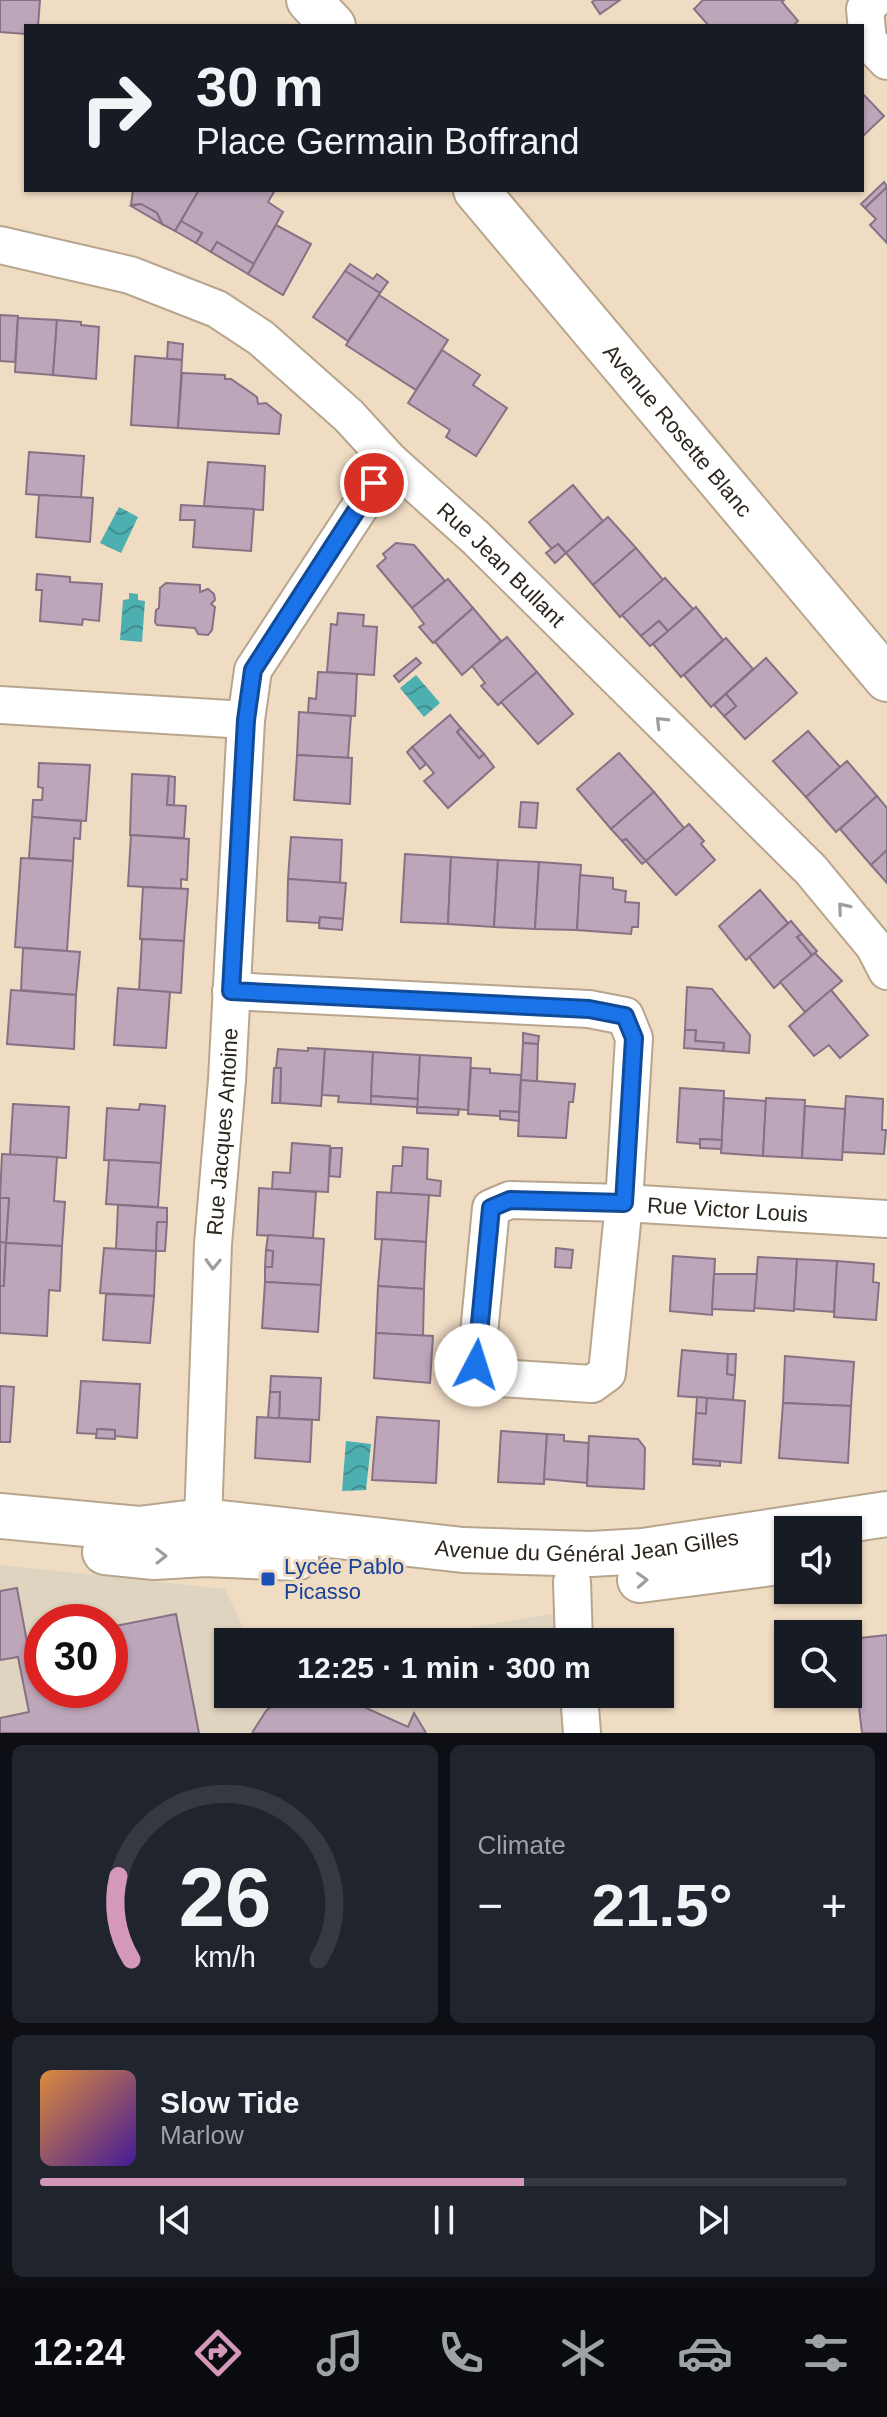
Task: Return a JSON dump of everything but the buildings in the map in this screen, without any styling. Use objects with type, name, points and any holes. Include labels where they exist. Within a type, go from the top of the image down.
[{"type":"main road","points":[[309,0],[331,24]]},
{"type":"main road","name":"Avenue Rosette Blanc","points":[[478,192],[885,675]]},
{"type":"main road","name":"Avenue du Général Jean Gilles","points":[[0,1516],[204,1537],[591,1554],[643,1551],[887,1514]]},
{"type":"main road","name":"Avenue du Général Jean Gilles","points":[[0,1542],[154,1557],[204,1537],[285,1557],[463,1576],[572,1582],[662,1579],[774,1563]]},
{"type":"main road","points":[[862,1546],[887,1542]]},
{"type":"street","points":[[874,0],[865,9],[868,41],[887,61]]},
{"type":"street","name":"Rue Jean Bullant","points":[[0,245],[130,275],[217,309],[261,338],[349,416],[390,461],[475,537],[811,870],[874,946],[887,971]]},
{"type":"street","name":"Rue Jacques Antoine","points":[[204,1537],[213,1244],[227,1080],[246,720],[253,670],[390,461]]},
{"type":"street","points":[[0,705],[246,720]]},
{"type":"street","name":"Rue Victor Louis","points":[[231,991],[589,1009],[625,1016],[634,1038],[624,1203],[887,1219]]},
{"type":"street","points":[[510,1200],[624,1203],[607,1373],[592,1384],[485,1377],[476,1365],[491,1208],[510,1200]]},
{"type":"street","points":[[572,1582],[574,1628]]},
{"type":"street","points":[[580,1708],[582,1733]]},
{"type":"shaded area","points":[[0,1565],[225,1589],[243,1628],[214,1628],[214,1708],[595,1708],[598,1733],[0,1733]]},
{"type":"shaded area","points":[[586,1608],[588,1628],[468,1628]]},
{"type":"water","points":[[119,507],[138,517],[121,553],[100,543]]},
{"type":"water","points":[[129,593],[138,594],[138,600],[145,601],[142,642],[120,640],[123,600],[129,599]]},
{"type":"water","points":[[416,675],[440,703],[424,717],[400,688]]},
{"type":"water","points":[[346,1441],[371,1444],[366,1490],[342,1491]]},
{"type":"place","name":"Lycée Pablo Picasso","points":[[268,1579]]},
{"type":"route","points":[[374,483],[253,670],[246,720],[231,991],[589,1009],[625,1016],[634,1038],[624,1203],[510,1200],[491,1208],[476,1365]]}]
